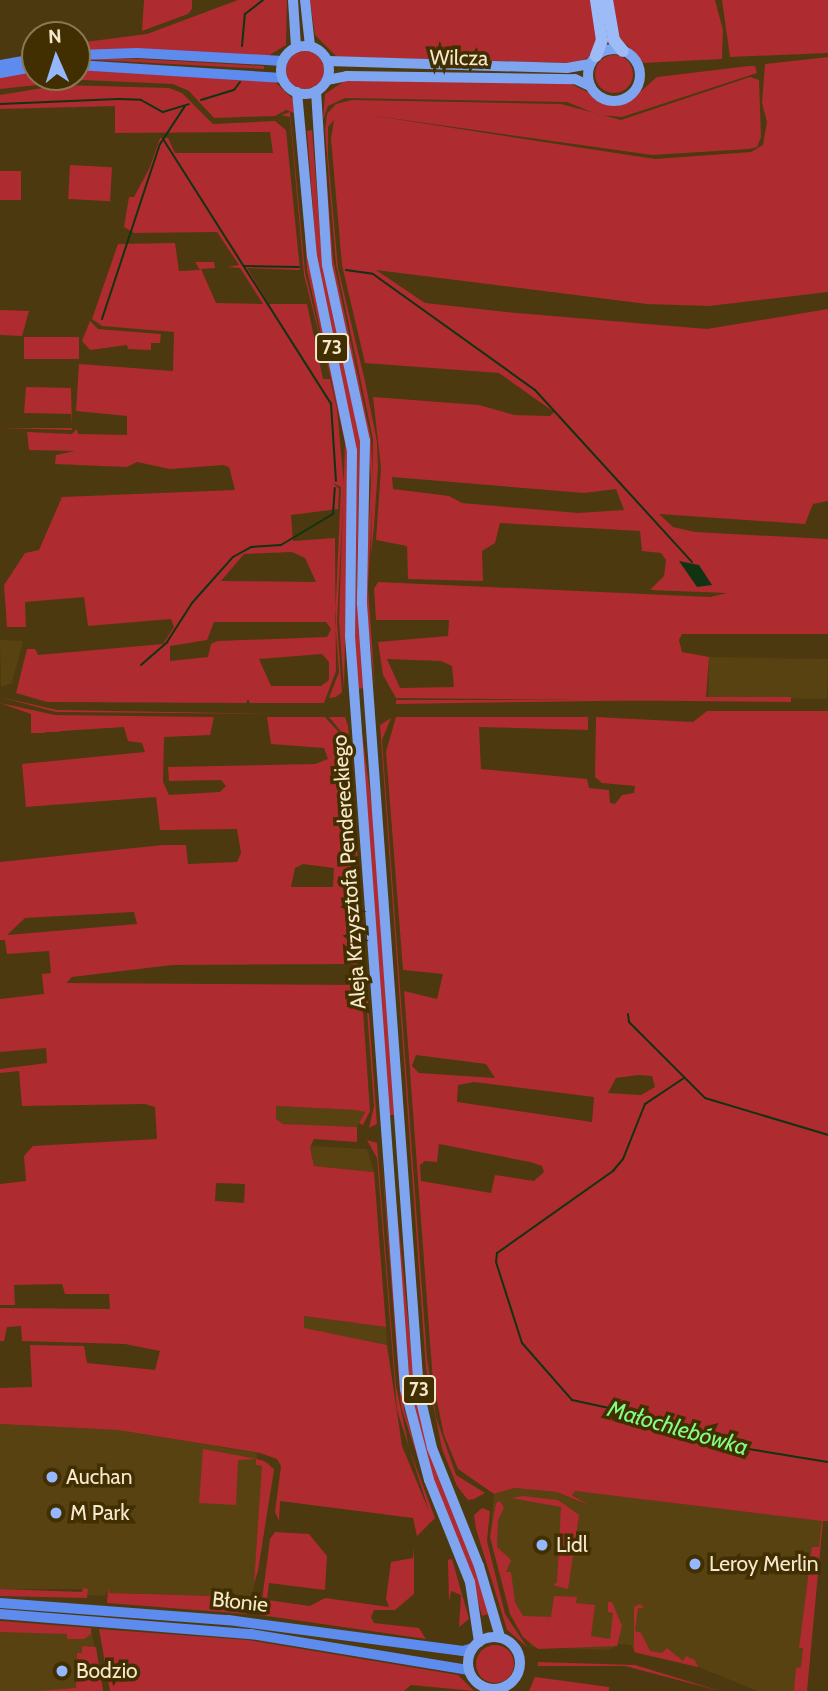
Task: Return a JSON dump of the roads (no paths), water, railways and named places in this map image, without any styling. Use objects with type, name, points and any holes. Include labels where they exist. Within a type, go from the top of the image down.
[{"type":"highway","points":[[593,60],[602,40],[596,0]]},
{"type":"highway","points":[[607,0],[614,40],[623,51]]},
{"type":"main road","points":[[293,0],[296,47]]},
{"type":"main road","points":[[305,0],[310,46]]},
{"type":"main road","points":[[91,66],[269,74],[282,78],[297,92],[316,91],[327,80],[328,61],[310,46],[296,47],[283,61],[282,78]]},
{"type":"main road","points":[[613,49],[623,51],[639,72],[631,93],[611,100],[590,86],[593,60],[613,49]]},
{"type":"main road","points":[[91,54],[126,53],[283,61]]},
{"type":"main road","name":"Wilcza","points":[[328,61],[567,68],[593,60]]},
{"type":"main road","points":[[0,65],[21,61]]},
{"type":"main road","points":[[0,73],[21,69]]},
{"type":"main road","name":"Wilcza","points":[[327,80],[347,76],[575,79],[590,86]]},
{"type":"main road","name":"Aleja Krzysztofa Pendereckiego","points":[[316,91],[326,257],[365,441],[363,617],[419,1392],[432,1448],[479,1566],[500,1637]]},
{"type":"main road","name":"Aleja Krzysztofa Pendereckiego","points":[[297,92],[312,256],[352,451],[350,636],[405,1389],[429,1480],[470,1582],[476,1645]]},
{"type":"main road","name":"Błonie","points":[[0,1603],[220,1619],[463,1651],[476,1645]]},
{"type":"main road","name":"Błonie","points":[[0,1614],[251,1634],[470,1670]]},
{"type":"main road","points":[[476,1645],[500,1637]]},
{"type":"main road","name":"73","points":[[476,1645],[470,1670],[477,1682],[489,1690],[509,1688],[520,1672],[520,1657],[500,1637]]},
{"type":"waterway","points":[[242,46],[245,14],[263,0]]},
{"type":"waterway","points":[[201,100],[234,90],[240,82]]},
{"type":"waterway","points":[[0,104],[141,100],[163,112],[189,104]]},
{"type":"waterway","points":[[102,319],[160,144],[185,106]]},
{"type":"waterway","points":[[163,139],[331,404],[336,481]]},
{"type":"waterway","points":[[244,266],[299,267]]},
{"type":"waterway","points":[[346,270],[373,274],[535,390],[692,562]]},
{"type":"waterway","points":[[141,665],[167,642],[192,603],[233,557],[251,547],[281,545],[333,514],[335,488]]},
{"type":"waterway","name":"Małochlebówka","points":[[628,1014],[629,1022],[705,1098],[828,1135]]},
{"type":"waterway","name":"Małochlebówka","points":[[684,1078],[645,1104],[623,1159],[613,1171],[497,1253],[496,1262],[522,1343],[572,1400],[655,1418],[724,1445],[828,1462]]},
{"type":"place","name":"Auchan","points":[[52,1477]]},
{"type":"place","name":"M Park","points":[[56,1513]]},
{"type":"place","name":"Lidl","points":[[542,1545]]},
{"type":"place","name":"Leroy Merlin","points":[[695,1564]]},
{"type":"place","name":"Bodzio","points":[[62,1671]]}]
